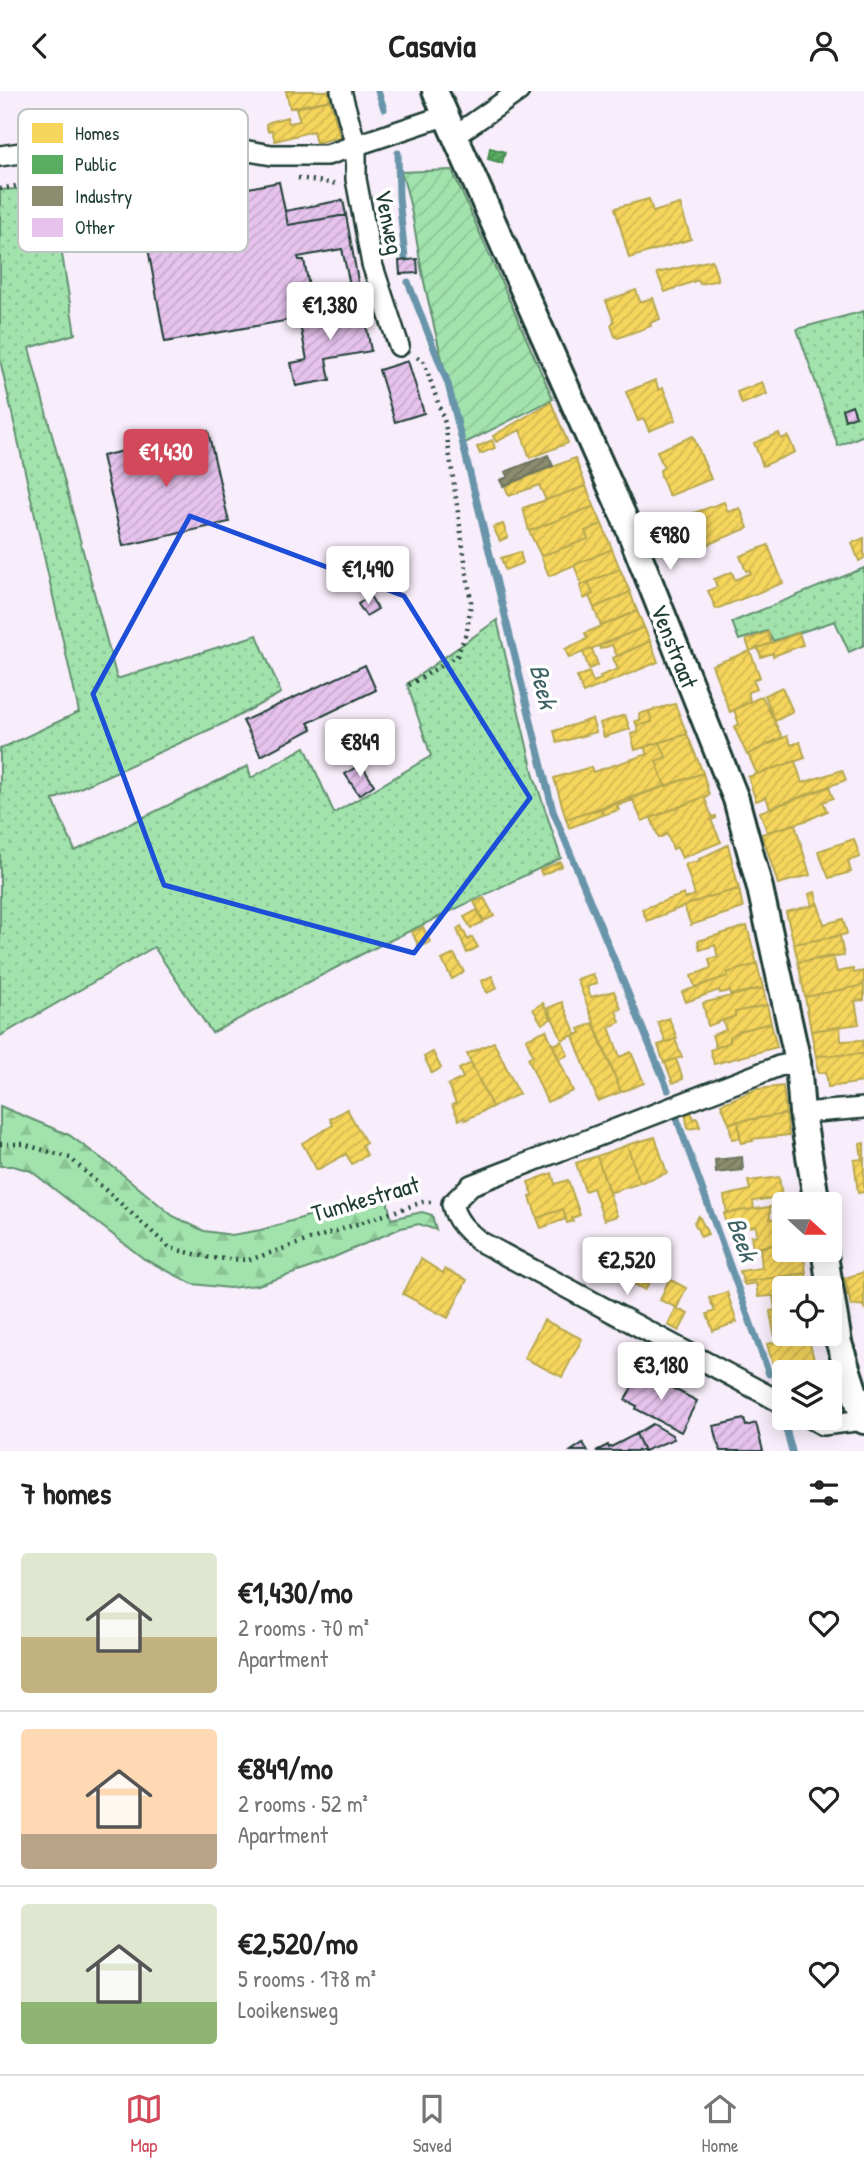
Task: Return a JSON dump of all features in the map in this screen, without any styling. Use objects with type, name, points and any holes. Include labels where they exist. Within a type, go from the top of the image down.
[{"type":"street","name":"Venweg","points":[[341,91],[356,146],[358,187],[373,264],[399,346]]},
{"type":"street","name":"Venstraat","points":[[435,91],[624,517],[736,799],[760,888],[797,1062],[802,1114],[815,1192]]},
{"type":"street","points":[[248,151],[272,155],[327,155],[452,125],[519,91]]},
{"type":"street","points":[[0,156],[18,153]]},
{"type":"street","name":"Tumkestraat","points":[[452,1203],[471,1185],[779,1066],[797,1062]]},
{"type":"street","points":[[802,1114],[864,1108]]},
{"type":"street","points":[[452,1203],[462,1226],[479,1241],[772,1398]]},
{"type":"street","points":[[826,1262],[839,1343],[864,1420],[842,1423]]},
{"type":"path","points":[[291,177],[358,187]]},
{"type":"path","points":[[0,189],[18,186]]},
{"type":"path","points":[[399,346],[424,362],[445,423],[471,602],[467,631],[457,656],[409,684]]},
{"type":"path","name":"Tumkestraat","points":[[0,1145],[23,1144],[70,1157],[170,1248],[211,1258],[249,1260],[423,1202],[452,1203]]},
{"type":"highlighted area","points":[[190,516],[404,596],[530,798],[414,953],[164,885],[93,694]]},
{"type":"green space","points":[[452,170],[553,399],[463,444],[432,319],[401,172]]},
{"type":"green space","points":[[18,189],[18,252],[62,252],[75,334],[29,348],[117,679],[257,635],[281,693],[231,720],[53,800],[75,851],[248,766],[251,778],[305,747],[334,813],[431,756],[407,684],[497,620],[534,776],[561,858],[362,954],[212,1033],[154,947],[0,1036],[0,749],[79,712],[0,360],[0,190]]},
{"type":"green space","points":[[864,311],[864,435],[838,446],[797,329]]},
{"type":"green space","points":[[864,568],[864,645],[849,652],[835,621],[773,641],[767,631],[739,640],[732,622]]},
{"type":"green space","points":[[0,1106],[69,1135],[173,1216],[204,1231],[232,1235],[261,1230],[386,1193],[391,1219],[422,1212],[432,1215],[436,1230],[419,1224],[401,1228],[307,1269],[258,1285],[229,1288],[193,1284],[144,1259],[31,1171],[0,1166]]},
{"type":"building: Homes","points":[[286,91],[328,91],[330,100],[290,108]]},
{"type":"building: Homes","points":[[330,100],[340,137],[316,143],[313,131],[275,141],[272,130],[268,131],[266,124],[270,122],[287,117],[289,123],[300,121],[296,108]]},
{"type":"building: Homes","points":[[649,199],[653,212],[680,204],[691,239],[629,258],[615,208]]},
{"type":"building: Homes","points":[[712,260],[718,280],[700,284],[698,280],[665,292],[657,273]]},
{"type":"building: Homes","points":[[636,290],[640,302],[653,298],[660,319],[650,323],[651,326],[618,338],[611,325],[614,321],[606,301]]},
{"type":"building: Homes","points":[[655,380],[659,390],[663,388],[676,420],[649,431],[644,419],[638,421],[626,392]]},
{"type":"building: Homes","points":[[762,382],[767,394],[742,404],[737,392]]},
{"type":"building: Homes","points":[[551,402],[568,443],[530,458],[520,430],[496,442],[493,436]]},
{"type":"building: Homes","points":[[779,433],[781,439],[788,436],[795,452],[763,466],[754,443]]},
{"type":"building: Homes","points":[[693,436],[711,479],[669,496],[661,476],[660,470],[664,468],[657,451]]},
{"type":"building: Homes","points":[[492,440],[495,448],[480,454],[477,447]]},
{"type":"building: Homes","points":[[575,458],[586,486],[546,500],[539,485],[509,496],[505,486]]},
{"type":"building: Homes","points":[[586,486],[594,506],[529,531],[523,508]]},
{"type":"building: Homes","points":[[724,502],[728,512],[740,508],[748,528],[692,551],[683,530],[696,525],[691,514]]},
{"type":"building: Homes","points":[[594,506],[602,524],[585,531],[588,539],[541,556],[529,531]]},
{"type":"building: Homes","points":[[503,524],[508,537],[500,541],[493,527]]},
{"type":"building: Homes","points":[[602,524],[612,549],[549,576],[541,556],[588,539],[585,531]]},
{"type":"building: Homes","points":[[864,538],[864,558],[859,561],[852,543]]},
{"type":"building: Homes","points":[[768,545],[783,583],[716,609],[708,591],[717,587],[714,579],[732,572],[735,580],[751,573],[746,571],[740,556]]},
{"type":"building: Homes","points":[[612,549],[620,569],[582,585],[574,565]]},
{"type":"building: Homes","points":[[520,552],[523,563],[505,570],[501,558]]},
{"type":"building: Homes","points":[[620,569],[630,592],[594,608],[589,596],[593,594],[588,582]]},
{"type":"building: Homes","points":[[588,582],[593,594],[584,599],[580,586]]},
{"type":"building: Homes","points":[[630,592],[637,611],[601,626],[594,608]]},
{"type":"building: Homes","points":[[637,611],[644,627],[569,658],[565,649],[587,639],[585,633]]},
{"type":"building: Homes","points":[[644,627],[650,641],[617,656],[612,645],[600,649],[599,646]]},
{"type":"building: Homes","points":[[768,632],[771,643],[750,651],[746,640]]},
{"type":"building: Homes","points":[[799,633],[803,645],[773,656],[773,653],[761,657],[758,648]]},
{"type":"building: Homes","points":[[650,641],[658,662],[583,693],[577,677],[589,672],[593,682],[601,679],[600,676],[618,669],[613,658]]},
{"type":"building: Homes","points":[[592,649],[598,665],[589,669],[583,652]]},
{"type":"building: Homes","points":[[750,651],[760,677],[753,680],[757,689],[748,692],[750,701],[730,712],[712,665]]},
{"type":"building: Homes","points":[[782,687],[793,712],[775,721],[765,695]]},
{"type":"building: Homes","points":[[762,696],[782,737],[747,755],[734,727],[739,724],[734,710]]},
{"type":"building: Homes","points":[[675,704],[687,734],[635,750],[631,734],[638,732],[637,726],[652,722],[649,711]]},
{"type":"building: Homes","points":[[649,711],[652,722],[637,726],[635,721],[640,720],[639,714]]},
{"type":"building: Homes","points":[[625,715],[630,729],[604,737],[600,723]]},
{"type":"building: Homes","points":[[592,719],[596,732],[557,743],[554,731]]},
{"type":"building: Homes","points":[[687,734],[703,773],[665,786],[656,761],[666,757],[660,742]]},
{"type":"building: Homes","points":[[787,736],[791,745],[800,742],[805,758],[757,774],[748,754]]},
{"type":"building: Homes","points":[[660,742],[666,757],[656,761],[665,786],[566,819],[554,778],[591,767],[593,772],[648,754],[644,747]]},
{"type":"building: Homes","points":[[795,761],[802,783],[842,770],[846,780],[770,808],[766,797],[756,801],[748,777]]},
{"type":"building: Homes","points":[[703,773],[709,795],[642,821],[632,798]]},
{"type":"building: Homes","points":[[829,787],[833,798],[823,802],[827,811],[808,820],[767,832],[760,812]]},
{"type":"building: Homes","points":[[709,795],[705,799],[712,817],[716,816],[711,820],[721,842],[682,858],[677,847],[673,849],[667,834],[659,838],[651,818]]},
{"type":"building: Homes","points":[[632,798],[633,800],[617,806],[619,810],[603,815],[601,809]]},
{"type":"building: Homes","points":[[601,809],[603,815],[569,828],[566,819]]},
{"type":"building: Homes","points":[[795,824],[810,875],[778,884],[762,834]]},
{"type":"building: Homes","points":[[854,839],[860,857],[848,861],[851,872],[829,878],[818,851]]},
{"type":"building: Homes","points":[[728,845],[739,889],[708,897],[647,921],[642,909],[684,894],[685,899],[695,895],[685,864],[699,861]]},
{"type":"building: Homes","points":[[560,862],[562,866],[542,875],[540,870]]},
{"type":"building: Homes","points":[[739,889],[743,908],[691,925],[684,906]]},
{"type":"building: Homes","points":[[815,892],[818,904],[812,906],[809,894]]},
{"type":"building: Homes","points":[[484,898],[494,916],[484,921],[474,902]]},
{"type":"building: Homes","points":[[818,904],[824,924],[843,919],[847,934],[794,944],[786,912]]},
{"type":"building: Homes","points":[[477,910],[483,922],[471,928],[464,917]]},
{"type":"building: Homes","points":[[461,926],[468,940],[472,937],[478,947],[467,953],[457,929]]},
{"type":"building: Homes","points":[[747,926],[757,964],[695,987],[691,976],[711,968],[709,959],[718,957],[715,945],[700,950],[698,941]]},
{"type":"building: Homes","points":[[423,927],[430,942],[419,947],[412,932]]},
{"type":"building: Homes","points":[[840,936],[844,956],[798,962],[794,944]]},
{"type":"building: Homes","points":[[454,954],[464,972],[452,979],[442,960]]},
{"type":"building: Homes","points":[[833,956],[837,972],[853,969],[854,973],[864,971],[864,985],[805,997],[798,962]]},
{"type":"building: Homes","points":[[757,964],[763,988],[730,995],[730,991],[720,993],[719,990],[686,1002],[682,992]]},
{"type":"building: Homes","points":[[593,974],[597,983],[587,987],[591,997],[614,991],[621,1009],[616,1011],[620,1022],[609,1027],[620,1057],[631,1052],[644,1083],[621,1092],[577,979]]},
{"type":"building: Homes","points":[[492,976],[497,988],[487,993],[481,981]]},
{"type":"building: Homes","points":[[864,985],[864,1000],[855,1001],[859,1024],[811,1031],[805,997]]},
{"type":"building: Homes","points":[[763,988],[767,1005],[735,1012],[735,1016],[708,1026],[703,1003]]},
{"type":"building: Homes","points":[[562,1002],[576,1034],[562,1040],[548,1008]]},
{"type":"building: Homes","points":[[543,1003],[551,1019],[542,1024],[533,1009]]},
{"type":"building: Homes","points":[[767,1005],[771,1023],[739,1031],[730,1037],[730,1042],[716,1048],[712,1035],[726,1030],[723,1021],[735,1016],[735,1012]]},
{"type":"building: Homes","points":[[669,1018],[677,1038],[666,1043],[658,1022]]},
{"type":"building: Homes","points":[[593,1023],[621,1092],[598,1101],[573,1036],[581,1033],[579,1029]]},
{"type":"building: Homes","points":[[771,1023],[777,1047],[714,1064],[710,1050],[730,1042],[730,1037],[739,1031]]},
{"type":"building: Homes","points":[[840,1027],[841,1041],[863,1040],[864,1054],[816,1056],[811,1031]]},
{"type":"building: Homes","points":[[546,1030],[573,1091],[547,1102],[528,1058],[533,1055],[526,1039]]},
{"type":"building: Homes","points":[[675,1039],[682,1057],[664,1063],[658,1045]]},
{"type":"building: Homes","points":[[562,1041],[568,1055],[559,1059],[553,1045]]},
{"type":"building: Homes","points":[[494,1042],[519,1094],[492,1107],[467,1054]]},
{"type":"building: Homes","points":[[433,1052],[441,1068],[432,1073],[424,1057]]},
{"type":"building: Homes","points":[[864,1054],[864,1082],[828,1087],[826,1072],[818,1073],[816,1056]]},
{"type":"building: Homes","points":[[676,1059],[683,1079],[673,1083],[665,1062]]},
{"type":"building: Homes","points":[[471,1063],[492,1107],[465,1120],[464,1117],[459,1120],[452,1105],[456,1103],[448,1085],[463,1078],[459,1069]]},
{"type":"building: Homes","points":[[783,1086],[786,1114],[729,1123],[721,1104],[757,1089]]},
{"type":"building: Homes","points":[[347,1109],[366,1143],[362,1145],[367,1155],[352,1164],[346,1154],[317,1170],[302,1143],[333,1125],[330,1119]]},
{"type":"building: Homes","points":[[690,1110],[700,1127],[688,1129],[685,1112]]},
{"type":"building: Homes","points":[[786,1114],[789,1135],[752,1139],[753,1141],[741,1143],[738,1121]]},
{"type":"building: Homes","points":[[738,1121],[740,1138],[732,1139],[729,1123]]},
{"type":"building: Homes","points":[[655,1137],[667,1173],[640,1183],[627,1145]]},
{"type":"building: Homes","points":[[864,1143],[864,1192],[858,1193],[854,1160],[862,1159],[860,1144]]},
{"type":"building: Homes","points":[[627,1145],[640,1183],[609,1193],[597,1156]]},
{"type":"building: Homes","points":[[597,1156],[617,1216],[604,1220],[593,1188],[585,1191],[576,1163]]},
{"type":"building: Homes","points":[[552,1173],[555,1184],[568,1180],[580,1215],[572,1218],[573,1221],[567,1223],[563,1209],[537,1218],[528,1182]]},
{"type":"building: Homes","points":[[779,1177],[781,1192],[772,1192],[772,1198],[753,1201],[754,1209],[727,1213],[724,1196],[750,1190],[748,1181]]},
{"type":"building: Homes","points":[[770,1207],[772,1245],[753,1248],[751,1236],[757,1235],[756,1226],[726,1230],[724,1213]]},
{"type":"building: Homes","points":[[563,1209],[566,1219],[541,1228],[537,1218]]},
{"type":"building: Homes","points":[[699,1216],[708,1234],[701,1237],[694,1222]]},
{"type":"building: Homes","points":[[631,1241],[662,1258],[645,1290],[613,1273]]},
{"type":"building: Homes","points":[[772,1246],[772,1262],[805,1262],[806,1273],[743,1282],[740,1271],[762,1268],[760,1248]]},
{"type":"building: Homes","points":[[421,1259],[443,1273],[445,1269],[467,1280],[448,1318],[403,1294]]},
{"type":"building: Homes","points":[[864,1272],[864,1308],[862,1305],[851,1306],[845,1278]]},
{"type":"building: Homes","points":[[806,1273],[806,1276],[785,1276]]},
{"type":"building: Homes","points":[[772,1278],[772,1296],[758,1297],[756,1283],[745,1285],[743,1282]]},
{"type":"building: Homes","points":[[845,1278],[848,1295],[844,1295],[842,1279]]},
{"type":"building: Homes","points":[[669,1279],[686,1288],[677,1308],[660,1300]]},
{"type":"building: Homes","points":[[727,1292],[737,1322],[713,1331],[707,1314],[715,1311],[709,1298]]},
{"type":"building: Homes","points":[[676,1308],[688,1314],[679,1331],[668,1325]]},
{"type":"building: Homes","points":[[544,1320],[582,1339],[562,1377],[524,1358]]},
{"type":"building: Homes","points":[[767,1344],[811,1346],[814,1360],[772,1361]]},
{"type":"building: Public","points":[[490,148],[505,152],[502,163],[488,159]]},
{"type":"building: Industry","points":[[548,455],[553,466],[503,486],[500,480],[508,477],[505,472]]},
{"type":"building: Industry","points":[[742,1157],[743,1170],[716,1173],[715,1160]]},
{"type":"building: Other","points":[[279,182],[288,225],[346,215],[360,292],[352,294],[342,249],[298,257],[299,260],[304,260],[314,313],[317,312],[318,315],[165,342],[149,252],[248,252],[248,188]]},
{"type":"building: Other","points":[[343,200],[346,215],[288,225],[285,211]]},
{"type":"building: Other","points":[[417,259],[418,273],[400,274],[399,261]]},
{"type":"building: Other","points":[[363,306],[371,351],[326,359],[330,380],[296,386],[291,363],[307,360],[299,319]]},
{"type":"building: Other","points":[[408,361],[424,413],[395,422],[379,370]]},
{"type":"building: Other","points":[[852,405],[856,416],[845,420],[842,409]]},
{"type":"building: Other","points":[[208,431],[229,522],[123,546],[102,456]]},
{"type":"building: Other","points":[[370,596],[378,609],[366,616],[358,604]]},
{"type":"building: Other","points":[[365,665],[376,690],[308,723],[312,729],[261,756],[243,721]]},
{"type":"building: Other","points":[[361,764],[374,785],[359,795],[345,774]]},
{"type":"building: Other","points":[[640,1371],[697,1401],[681,1432],[636,1409],[637,1406],[625,1400]]},
{"type":"building: Other","points":[[744,1419],[746,1426],[756,1423],[763,1451],[720,1451],[714,1426]]},
{"type":"building: Other","points":[[653,1424],[674,1439],[644,1451],[636,1434]]},
{"type":"building: Other","points":[[636,1434],[644,1451],[596,1451],[608,1445],[609,1448]]},
{"type":"building: Other","points":[[583,1443],[588,1451],[571,1451]]},
{"type":"waterway","name":"Beek","points":[[378,91],[384,109]]},
{"type":"waterway","name":"Beek","points":[[398,153],[405,258]]},
{"type":"waterway","name":"Beek","points":[[408,282],[448,384],[553,811],[668,1090]]},
{"type":"waterway","name":"Beek","points":[[677,1119],[769,1374]]},
{"type":"waterway","name":"Beek","points":[[786,1430],[792,1451]]}]
